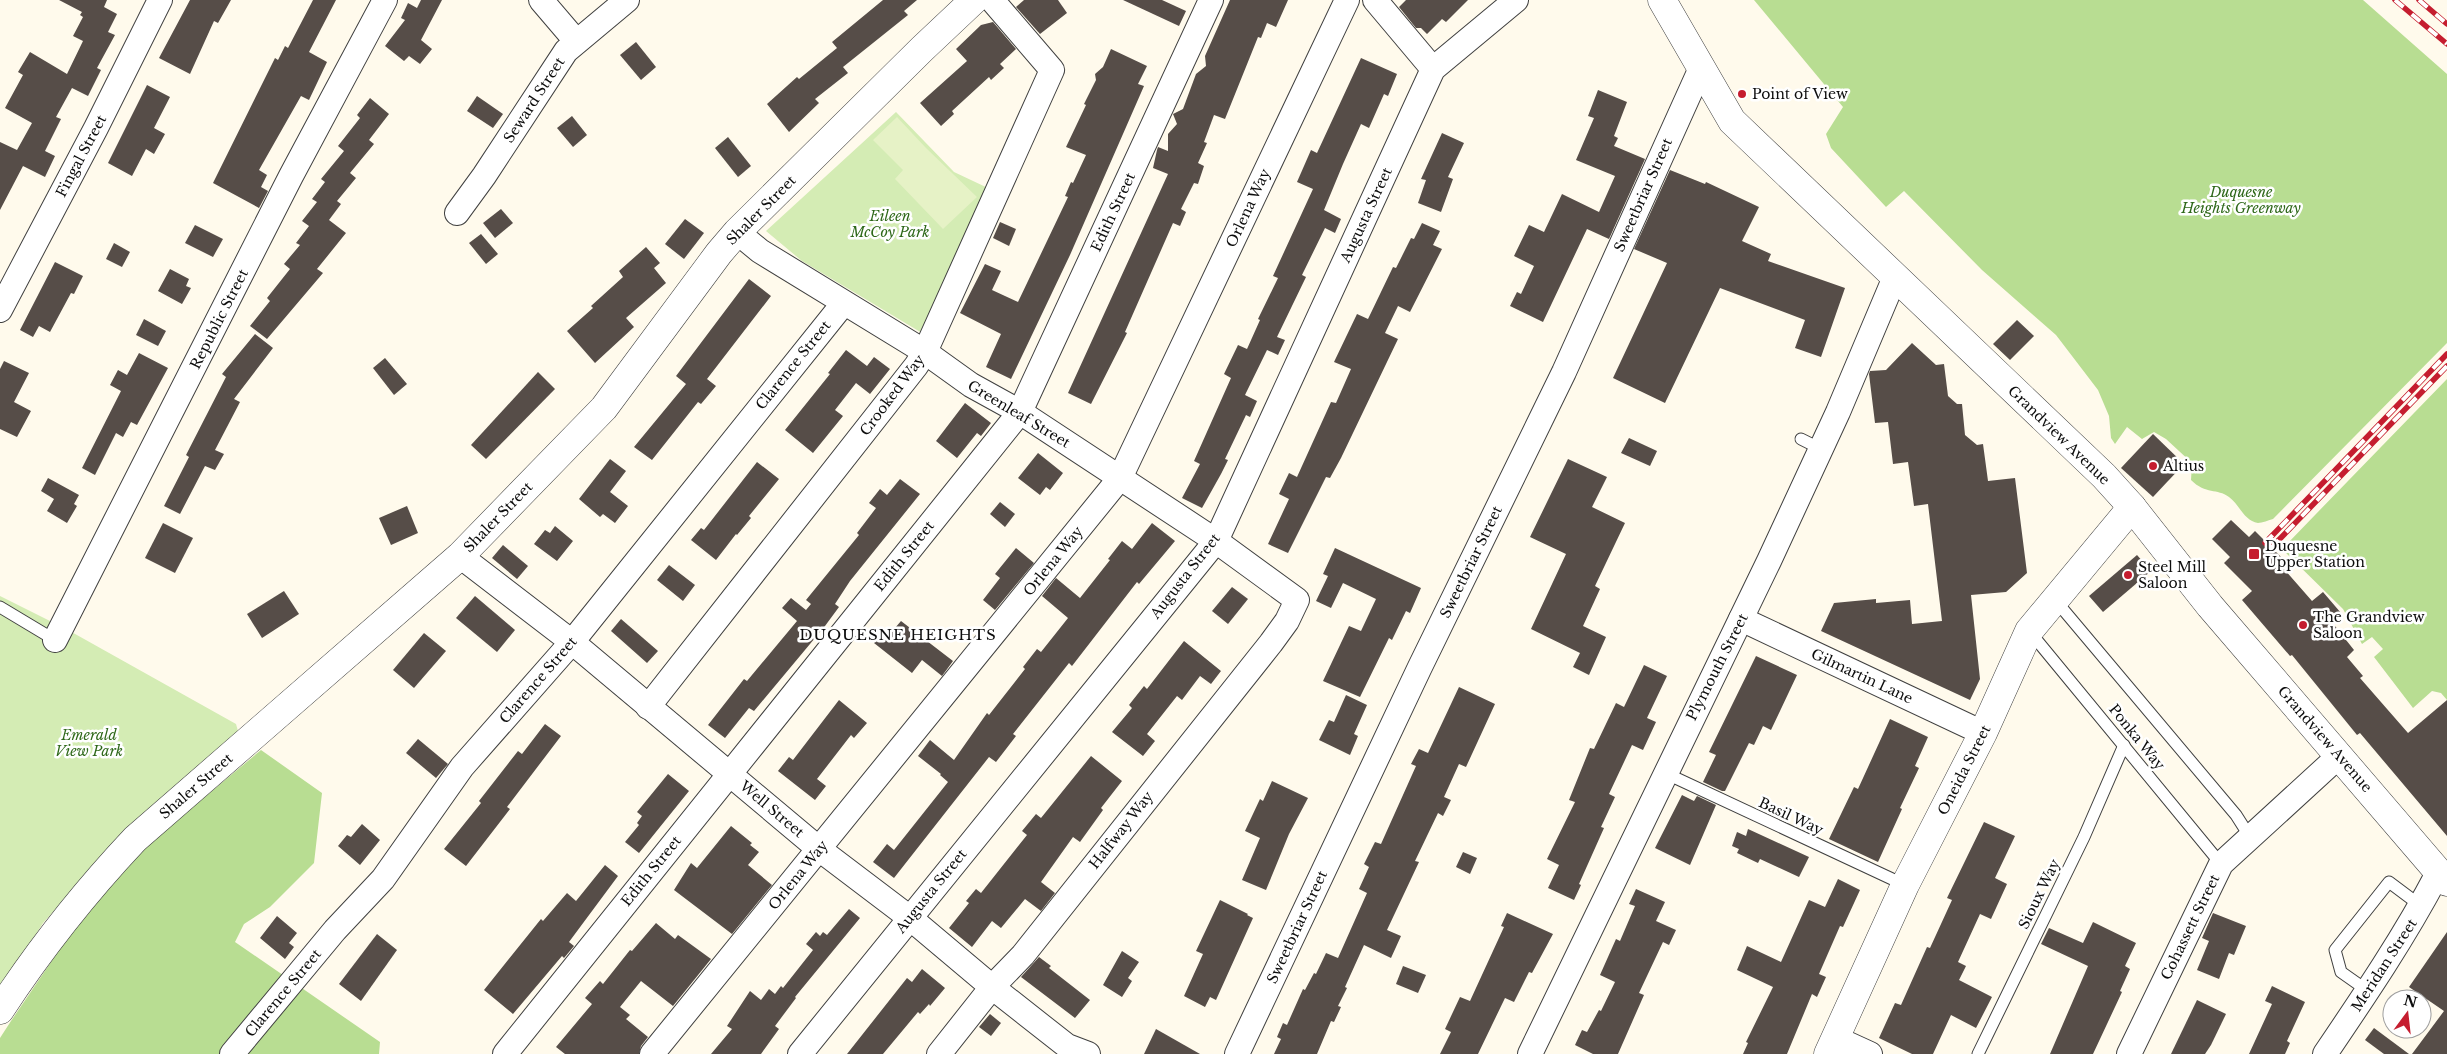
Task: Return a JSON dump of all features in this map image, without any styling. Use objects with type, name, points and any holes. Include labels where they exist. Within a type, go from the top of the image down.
[{"type":"street","name":"Fingal Street","points":[[0,310],[96,128],[160,0]]},
{"type":"street","name":"Republic Street","points":[[55,640],[292,176],[385,0]]},
{"type":"street","points":[[541,0],[576,41]]},
{"type":"street","name":"Seward Street","points":[[457,213],[484,176],[566,51],[627,0]]},
{"type":"street","name":"Shaler Street","points":[[0,1010],[52,936],[96,880],[135,839],[460,556],[604,408],[718,253],[737,232],[974,0]]},
{"type":"street","name":"Crooked Way","points":[[648,707],[916,366],[924,352],[1052,70],[992,0]]},
{"type":"street","name":"Edith Street","points":[[505,1054],[728,773],[1020,412],[1211,0]]},
{"type":"street","name":"Orlena Way","points":[[652,1054],[1120,478],[1347,0]]},
{"type":"street","points":[[1375,0],[1433,69]]},
{"type":"street","name":"Augusta Street","points":[[800,1054],[1216,540],[1433,69],[1516,0]]},
{"type":"street","name":"Grandview Avenue","points":[[1662,0],[1732,122],[2104,476],[2132,507],[2210,606],[2443,878]]},
{"type":"street","name":"Sweetbriar Street","points":[[1237,1054],[1414,678],[1564,372],[1701,68]]},
{"type":"street","name":"Greenleaf Street","points":[[737,232],[760,251],[843,304],[924,352],[970,385],[1020,412],[1216,540],[1297,600]]},
{"type":"street","name":"Plymouth Street","points":[[1530,1054],[1741,619],[1811,444],[1896,277]]},
{"type":"street","name":"Clarence Street","points":[[232,1054],[335,930],[383,879],[462,766],[572,642],[843,304]]},
{"type":"street","name":"Oneida Street","points":[[1831,1046],[1905,885],[1984,733],[2029,631],[2056,601],[2132,507]]},
{"type":"street","name":"Well Street","points":[[460,556],[572,642],[820,849],[910,918],[1072,1051]]},
{"type":"street","name":"Halfway Way","points":[[939,1054],[992,987],[1023,955],[1271,643],[1287,621],[1297,600]]},
{"type":"street","name":"Gilmartin Lane","points":[[1741,619],[1984,733]]},
{"type":"street","name":"Cohassett Street","points":[[2129,1054],[2221,864],[2339,756]]},
{"type":"street","name":"Meridan Street","points":[[2325,1054],[2368,991],[2421,906],[2443,878]]},
{"type":"street","points":[[1831,1046],[1870,1054]]},
{"type":"lane","points":[[2056,601],[2236,815],[2250,837]]},
{"type":"lane","points":[[0,607],[55,640]]},
{"type":"lane","name":"Ponka Way","points":[[2029,631],[2221,864]]},
{"type":"lane","name":"Sioux Way","points":[[1978,1054],[2084,837],[2124,745]]},
{"type":"lane","name":"Basil Way","points":[[1665,773],[1905,885]]},
{"type":"lane","points":[[2368,991],[2341,972],[2335,950],[2389,882],[2421,906]]},
{"type":"green space","name":"Duquesne Heights Greenway","points":[[1754,0],[2363,0],[2447,74],[2447,343],[2273,519],[2260,523],[2253,522],[2225,494],[2206,490],[2196,485],[2191,480],[2192,463],[2166,439],[2154,432],[2142,439],[2127,427],[2115,444],[2111,438],[2109,416],[2098,390],[2056,335],[1982,270],[1904,191],[1886,207],[1831,148],[1826,134],[1843,107]]},
{"type":"green space","name":"Eileen McCoy Park","points":[[896,112],[954,172],[990,189],[922,333],[802,261],[766,231]]},
{"type":"green space","points":[[897,117],[977,197],[943,229],[895,179],[903,170],[873,140]]},
{"type":"green space","points":[[2447,379],[2447,700],[2441,693],[2432,691],[2413,708],[2374,657],[2383,649],[2372,637],[2362,644],[2343,609],[2282,549]]},
{"type":"green space","name":"Emerald View Park","points":[[0,596],[68,630],[236,724],[238,731],[135,821],[43,923],[0,991]]},
{"type":"green space","points":[[261,750],[322,793],[314,863],[270,907],[244,924],[235,942],[380,1042],[379,1054],[0,1054],[0,1038],[11,1021],[87,909],[126,863]]},
{"type":"building","points":[[59,0],[107,0],[104,7],[117,14],[108,32],[115,35],[97,68],[101,70],[88,96],[72,88],[56,117],[61,119],[45,151],[55,156],[45,177],[23,166],[0,210],[0,142],[17,150],[32,123],[5,108],[23,75],[18,72],[30,52],[67,74],[83,41],[73,36],[83,17],[80,15],[82,12]]},
{"type":"building","points":[[190,0],[231,0],[218,23],[214,21],[190,74],[159,58]]},
{"type":"building","points":[[313,0],[336,0],[309,52],[327,62],[309,100],[301,96],[259,170],[267,175],[261,187],[268,191],[259,208],[213,183],[275,58],[278,60],[285,46],[288,48]]},
{"type":"building","points":[[421,0],[442,0],[421,40],[432,49],[420,64],[409,56],[404,61],[385,46],[405,20],[401,18],[408,3],[417,8]]},
{"type":"building","points":[[883,0],[917,0],[904,11],[908,15],[843,67],[848,73],[815,99],[819,103],[789,132],[767,104],[797,77],[799,79],[837,48],[832,42]]},
{"type":"building","points":[[1024,0],[1058,0],[1067,13],[1040,34],[1016,7]]},
{"type":"building","points":[[1123,0],[1162,0],[1186,11],[1179,26]]},
{"type":"building","points":[[1230,0],[1288,0],[1276,27],[1267,23],[1261,38],[1258,37],[1225,119],[1214,115],[1204,142],[1207,143],[1198,163],[1204,166],[1198,184],[1194,183],[1181,209],[1186,212],[1180,226],[1173,223],[1125,332],[1127,333],[1091,404],[1068,393],[1168,174],[1153,168],[1158,147],[1168,151],[1168,134],[1177,124],[1173,114],[1183,109],[1196,74],[1206,66],[1205,56]]},
{"type":"building","points":[[1406,0],[1468,0],[1446,22],[1442,19],[1427,34],[1421,28],[1416,28],[1399,7]]},
{"type":"building","points":[[993,22],[1016,49],[1000,64],[1004,68],[991,80],[989,77],[952,111],[954,114],[941,126],[920,103],[967,61],[956,49],[981,25]]},
{"type":"building","points":[[636,42],[656,67],[641,80],[620,55]]},
{"type":"building","points":[[1111,49],[1147,66],[1138,84],[1144,86],[1070,255],[1011,379],[986,367],[1001,334],[960,313],[985,264],[1001,271],[992,290],[1018,302],[1068,197],[1065,196],[1071,182],[1073,183],[1086,155],[1066,147],[1096,80],[1095,74],[1103,67]]},
{"type":"building","points":[[1361,58],[1397,74],[1388,96],[1384,94],[1369,128],[1361,124],[1343,164],[1324,210],[1341,219],[1335,233],[1325,228],[1302,275],[1306,277],[1277,337],[1285,340],[1278,355],[1267,350],[1245,395],[1257,401],[1250,417],[1246,415],[1225,459],[1228,460],[1202,508],[1182,498],[1200,464],[1194,461],[1231,378],[1224,374],[1238,345],[1247,349],[1260,320],[1258,319],[1278,278],[1273,276],[1313,189],[1297,182],[1311,150],[1317,153]]},
{"type":"building","points":[[147,85],[170,97],[154,128],[165,134],[154,154],[146,149],[132,176],[108,163]]},
{"type":"building","points":[[1598,90],[1627,102],[1614,136],[1618,138],[1614,146],[1645,159],[1609,239],[1587,229],[1543,322],[1510,306],[1517,292],[1521,294],[1534,266],[1514,256],[1529,225],[1544,232],[1562,194],[1599,212],[1615,176],[1576,160],[1594,118],[1588,116]]},
{"type":"building","points":[[477,96],[503,114],[493,128],[467,111]]},
{"type":"building","points":[[370,98],[389,114],[369,140],[374,144],[350,173],[356,178],[337,201],[341,204],[329,220],[346,233],[317,269],[323,273],[267,339],[250,326],[270,301],[267,298],[290,269],[284,264],[300,245],[296,243],[309,226],[302,221],[317,202],[312,199],[325,182],[321,179],[344,151],[338,146],[360,118],[357,115]]},
{"type":"building","points":[[572,116],[587,135],[573,147],[557,128]]},
{"type":"building","points":[[1442,133],[1464,143],[1448,177],[1453,179],[1441,212],[1418,203],[1426,180],[1421,179]]},
{"type":"building","points":[[728,137],[751,166],[738,177],[715,148]]},
{"type":"building","points":[[1670,170],[1705,184],[1706,182],[1759,207],[1742,241],[1771,254],[1768,261],[1845,288],[1821,357],[1795,348],[1805,320],[1720,288],[1665,403],[1613,378],[1667,263],[1634,249]]},
{"type":"building","points":[[501,209],[513,223],[495,238],[483,223]]},
{"type":"building","points":[[685,219],[704,233],[684,259],[665,244]]},
{"type":"building","points":[[1000,222],[1016,229],[1009,246],[993,238]]},
{"type":"building","points":[[1422,223],[1440,231],[1433,245],[1442,249],[1410,312],[1398,306],[1385,333],[1398,339],[1341,458],[1330,478],[1326,477],[1288,553],[1268,544],[1289,499],[1279,494],[1289,473],[1297,477],[1331,402],[1336,403],[1351,369],[1334,362],[1357,314],[1368,319],[1393,267],[1396,268],[1411,238],[1414,239]]},
{"type":"building","points":[[195,225],[223,239],[213,257],[185,243]]},
{"type":"building","points":[[481,234],[498,254],[486,264],[469,243]]},
{"type":"building","points":[[114,243],[130,252],[122,267],[106,259]]},
{"type":"building","points":[[646,247],[660,263],[654,268],[666,283],[626,318],[634,327],[595,363],[567,331],[623,277],[619,271]]},
{"type":"building","points":[[55,262],[83,276],[74,294],[71,293],[50,332],[39,326],[33,337],[20,330]]},
{"type":"building","points":[[170,269],[189,279],[186,286],[191,288],[182,304],[158,291]]},
{"type":"building","points":[[749,279],[771,296],[707,379],[716,386],[701,404],[698,402],[652,460],[634,447],[686,384],[676,376]]},
{"type":"building","points":[[144,319],[166,331],[158,346],[136,335]]},
{"type":"building","points":[[2017,320],[2034,336],[2010,360],[1993,344]]},
{"type":"building","points":[[255,334],[273,348],[234,399],[240,402],[215,450],[224,454],[215,470],[205,466],[180,514],[164,506],[189,457],[186,455],[226,377],[222,374]]},
{"type":"building","points":[[1912,343],[1936,365],[1944,364],[1948,396],[1957,404],[1962,404],[1965,435],[1977,445],[1983,444],[1988,481],[2015,478],[2027,573],[2006,592],[1971,595],[1980,679],[1970,700],[1821,631],[1834,603],[1876,599],[1876,603],[1910,600],[1912,624],[1942,621],[1928,504],[1914,506],[1908,462],[1893,464],[1888,422],[1875,423],[1869,374],[1870,371],[1886,370]]},
{"type":"building","points":[[846,350],[867,366],[874,357],[890,369],[870,394],[856,383],[835,410],[843,416],[813,453],[785,430],[830,374],[828,373]]},
{"type":"building","points":[[139,353],[168,368],[137,425],[131,422],[123,437],[116,433],[95,475],[82,468],[121,391],[110,385],[118,370],[127,375]]},
{"type":"building","points":[[385,358],[407,384],[394,395],[373,368]]},
{"type":"building","points":[[4,361],[29,373],[14,402],[31,411],[17,437],[0,429],[0,369]]},
{"type":"building","points":[[538,372],[555,389],[486,459],[471,445]]},
{"type":"building","points":[[965,403],[991,423],[981,436],[977,433],[957,458],[936,441]]},
{"type":"building","name":"Altius","points":[[2153,434],[2184,464],[2153,497],[2121,468]]},
{"type":"building","points":[[1629,438],[1657,451],[1650,466],[1621,453]]},
{"type":"building","points":[[1038,453],[1063,473],[1050,490],[1046,487],[1040,495],[1018,478]]},
{"type":"building","points":[[610,459],[626,471],[610,492],[628,506],[615,523],[603,514],[600,517],[579,499]]},
{"type":"building","points":[[1568,459],[1607,477],[1592,507],[1625,523],[1595,586],[1600,589],[1583,626],[1606,637],[1589,675],[1573,667],[1580,653],[1531,629],[1566,554],[1530,537]]},
{"type":"building","points":[[757,462],[779,479],[749,516],[751,518],[716,560],[691,540],[701,528],[704,530]]},
{"type":"building","points":[[48,478],[79,495],[74,504],[77,506],[67,523],[47,511],[54,499],[41,491]]},
{"type":"building","points":[[900,479],[920,494],[850,581],[835,604],[839,607],[825,626],[754,711],[749,708],[725,738],[708,725],[744,679],[747,681],[797,621],[782,608],[791,598],[806,610],[811,604],[806,600],[859,535],[857,533],[876,508],[869,503],[880,489],[887,495]]},
{"type":"building","points":[[1000,502],[1015,514],[1005,527],[990,514]]},
{"type":"building","points":[[407,506],[418,533],[391,545],[379,518]]},
{"type":"building","points":[[2231,520],[2249,537],[2255,531],[2282,558],[2278,562],[2312,601],[2323,592],[2341,613],[2331,621],[2354,650],[2347,657],[2363,676],[2360,678],[2408,733],[2447,700],[2447,836],[2360,733],[2357,735],[2292,655],[2290,656],[2242,600],[2252,591],[2224,563],[2230,557],[2212,539]]},
{"type":"building","points":[[163,523],[193,538],[175,573],[145,558]]},
{"type":"building","points":[[1152,523],[1175,541],[1139,584],[1137,582],[1072,666],[1069,663],[1013,734],[1016,736],[996,762],[989,757],[894,878],[873,862],[887,844],[894,850],[948,782],[918,756],[930,740],[954,760],[987,713],[989,715],[1025,669],[1023,667],[1037,649],[1041,652],[1068,618],[1042,596],[1056,578],[1080,598],[1110,560],[1108,559],[1122,541],[1132,549]]},
{"type":"building","points":[[555,526],[573,541],[557,561],[534,544],[545,530],[550,533]]},
{"type":"building","points":[[503,545],[528,566],[517,579],[492,558]]},
{"type":"building","points":[[1016,548],[1034,563],[995,610],[983,600],[1000,578],[995,574]]},
{"type":"building","points":[[1335,548],[1421,588],[1410,613],[1406,611],[1392,640],[1389,638],[1360,697],[1323,681],[1349,626],[1361,631],[1376,599],[1343,583],[1331,608],[1316,601],[1328,576],[1323,574]]},
{"type":"building","points":[[2137,555],[2151,571],[2103,612],[2089,596]]},
{"type":"building","points":[[669,565],[695,585],[683,601],[657,580]]},
{"type":"building","points":[[1232,587],[1248,599],[1228,624],[1212,611]]},
{"type":"building","points":[[284,591],[299,614],[262,638],[247,614]]},
{"type":"building","points":[[475,596],[515,630],[497,652],[456,618]]},
{"type":"building","points":[[621,619],[658,651],[647,663],[611,631]]},
{"type":"building","points":[[901,621],[953,661],[942,676],[922,660],[912,673],[874,643],[883,631],[889,635]]},
{"type":"building","points":[[424,633],[446,651],[414,688],[393,670]]},
{"type":"building","points":[[1184,641],[1221,671],[1211,684],[1200,676],[1182,700],[1177,696],[1147,734],[1155,741],[1143,756],[1112,732],[1132,708],[1129,705],[1144,686],[1147,689]]},
{"type":"building","points":[[1756,656],[1797,675],[1771,730],[1763,726],[1754,745],[1749,743],[1725,791],[1722,791],[1703,782],[1716,755],[1709,752]]},
{"type":"building","points":[[1644,665],[1667,676],[1647,718],[1656,722],[1643,750],[1632,745],[1609,794],[1615,797],[1601,827],[1604,828],[1579,884],[1581,885],[1574,900],[1548,888],[1559,865],[1547,859],[1575,802],[1569,800],[1590,748],[1594,749],[1616,703],[1624,707]]},
{"type":"building","points":[[1459,687],[1495,704],[1466,767],[1459,764],[1444,797],[1451,800],[1443,816],[1438,813],[1415,861],[1419,862],[1387,930],[1401,936],[1391,958],[1364,945],[1345,987],[1347,988],[1338,1006],[1341,1007],[1334,1022],[1331,1021],[1317,1054],[1274,1054],[1281,1039],[1277,1037],[1283,1023],[1287,1025],[1303,989],[1305,990],[1314,973],[1316,974],[1326,953],[1338,958],[1367,893],[1359,889],[1369,867],[1364,864],[1375,842],[1381,844],[1416,766],[1411,764],[1419,749],[1428,753]]},
{"type":"building","points":[[1346,695],[1367,705],[1354,734],[1358,736],[1350,755],[1319,740],[1329,720],[1334,722]]},
{"type":"building","points":[[839,700],[867,723],[854,738],[851,735],[817,779],[826,786],[815,800],[778,771],[789,757],[793,760]]},
{"type":"building","points":[[1890,719],[1928,737],[1915,766],[1919,768],[1878,862],[1829,839],[1854,787],[1858,789]]},
{"type":"building","points":[[545,724],[561,736],[507,807],[510,809],[466,866],[444,849],[481,803],[479,801],[518,751],[522,754]]},
{"type":"building","points":[[418,739],[448,764],[436,778],[406,753]]},
{"type":"building","points":[[1091,756],[1122,781],[1101,808],[1103,810],[1080,842],[1073,837],[1041,882],[1055,893],[1041,911],[1025,899],[1001,928],[992,921],[972,947],[949,928],[969,903],[966,901],[976,889],[981,893],[1027,835],[1022,831],[1036,814],[1041,818]]},
{"type":"building","points":[[668,774],[689,791],[639,853],[625,842],[639,825],[637,823],[642,816],[637,812]]},
{"type":"building","points":[[1272,781],[1308,798],[1289,834],[1266,890],[1242,880],[1260,838],[1245,831],[1260,799],[1263,801]]},
{"type":"building","points":[[1682,795],[1694,801],[1697,796],[1716,805],[1690,865],[1655,848]]},
{"type":"building","points":[[1984,822],[2015,836],[1995,878],[2007,884],[1991,919],[1980,914],[1958,962],[1966,966],[1959,980],[1992,997],[1976,1028],[1951,1015],[1933,1054],[1912,1054],[1879,1038],[1895,1003],[1901,1005],[1927,947],[1930,948],[1952,900],[1947,898]]},
{"type":"building","points":[[362,824],[380,840],[360,865],[338,846],[347,835],[351,837]]},
{"type":"building","points":[[731,826],[752,843],[750,845],[759,852],[748,865],[772,885],[732,934],[674,890],[691,863],[697,868]]},
{"type":"building","points":[[1748,829],[1809,857],[1799,877],[1760,859],[1758,863],[1737,853],[1739,849],[1732,846],[1737,832],[1746,836]]},
{"type":"building","points":[[1463,852],[1477,858],[1470,874],[1456,867]]},
{"type":"building","points":[[605,865],[618,876],[569,942],[574,946],[564,958],[562,956],[513,1014],[484,990],[541,919],[543,921],[567,893],[576,901]]},
{"type":"building","points":[[1838,879],[1860,890],[1843,927],[1840,926],[1819,974],[1826,977],[1817,997],[1812,994],[1787,1054],[1743,1054],[1748,1043],[1746,1042],[1773,987],[1737,970],[1747,946],[1781,962],[1809,900],[1825,907]]},
{"type":"building","points":[[1636,889],[1665,902],[1656,921],[1676,930],[1669,945],[1663,942],[1639,993],[1644,995],[1618,1054],[1593,1054],[1575,1045],[1582,1030],[1587,1032],[1599,1010],[1601,1011],[1615,982],[1600,975],[1616,939],[1620,941],[1635,906],[1629,904]]},
{"type":"building","points":[[1220,900],[1253,918],[1216,1000],[1210,997],[1205,1007],[1184,996],[1203,954],[1196,951]]},
{"type":"building","points":[[849,909],[860,918],[795,997],[775,1026],[779,1029],[761,1054],[711,1054],[732,1029],[727,1026],[750,991],[761,1000],[769,989],[775,994],[781,986],[783,988],[813,950],[806,944],[816,932],[820,936],[823,932],[827,935]]},
{"type":"building","points":[[1507,913],[1553,934],[1532,973],[1529,972],[1514,1002],[1505,998],[1478,1054],[1440,1054],[1451,1032],[1445,1029],[1460,997],[1470,1001],[1504,927],[1501,926]]},
{"type":"building","points":[[2213,913],[2246,926],[2234,955],[2229,953],[2219,979],[2197,970],[2209,941],[2202,938]]},
{"type":"building","points":[[277,916],[297,933],[289,943],[294,947],[285,959],[260,938]]},
{"type":"building","points":[[2093,922],[2136,943],[2125,966],[2130,969],[2120,991],[2122,992],[2093,1054],[2050,1054],[2088,966],[2041,944],[2049,928],[2083,943]]},
{"type":"building","points":[[656,923],[675,939],[678,935],[711,959],[673,1006],[641,981],[620,1007],[630,1015],[626,1019],[648,1037],[641,1046],[639,1054],[565,1054],[556,1047],[592,1004],[585,998],[600,981],[603,984],[630,950],[632,951]]},
{"type":"building","points":[[2447,932],[2447,1054],[2412,1054],[2423,1039],[2432,1039],[2432,1027],[2444,1011],[2432,1003],[2432,989],[2412,989],[2409,987]]},
{"type":"building","points":[[377,934],[397,950],[361,1001],[339,984]]},
{"type":"building","points":[[1122,951],[1139,962],[1128,978],[1132,981],[1122,997],[1103,985]]},
{"type":"building","points":[[1039,957],[1051,966],[1049,968],[1090,1000],[1075,1018],[1021,977]]},
{"type":"building","points":[[1403,966],[1426,975],[1418,993],[1396,984]]},
{"type":"building","points":[[922,969],[945,988],[930,1006],[929,1004],[920,1014],[918,1012],[883,1054],[847,1054],[907,978],[912,982]]},
{"type":"building","points":[[2272,986],[2305,1002],[2287,1041],[2290,1043],[2285,1054],[2249,1054],[2272,1004],[2265,1001]]},
{"type":"building","points":[[2197,1000],[2226,1014],[2205,1054],[2171,1054]]},
{"type":"building","points":[[990,1014],[1001,1023],[991,1036],[979,1027]]},
{"type":"building","points":[[2374,1028],[2382,1034],[2382,1039],[2389,1039],[2409,1054],[2384,1054],[2365,1040]]},
{"type":"building","points":[[1156,1029],[1200,1054],[1144,1054]]},
{"type":"railway","points":[[2395,0],[2447,44]]},
{"type":"railway","points":[[2419,0],[2447,24]]},
{"type":"railway","points":[[2265,543],[2447,354]]},
{"type":"railway","points":[[2271,548],[2447,366]]},
{"type":"place","name":"Point of View","points":[[1742,94]]},
{"type":"place","name":"Altius","points":[[2153,466]]},
{"type":"place","name":"Duquesne Upper Station","points":[[2254,554]]},
{"type":"place","name":"Steel Mill Saloon","points":[[2128,575]]},
{"type":"place","name":"The Grandview Saloon","points":[[2303,625]]},
{"type":"district","name":"DUQUESNE HEIGHTS","points":[[898,635]]}]
